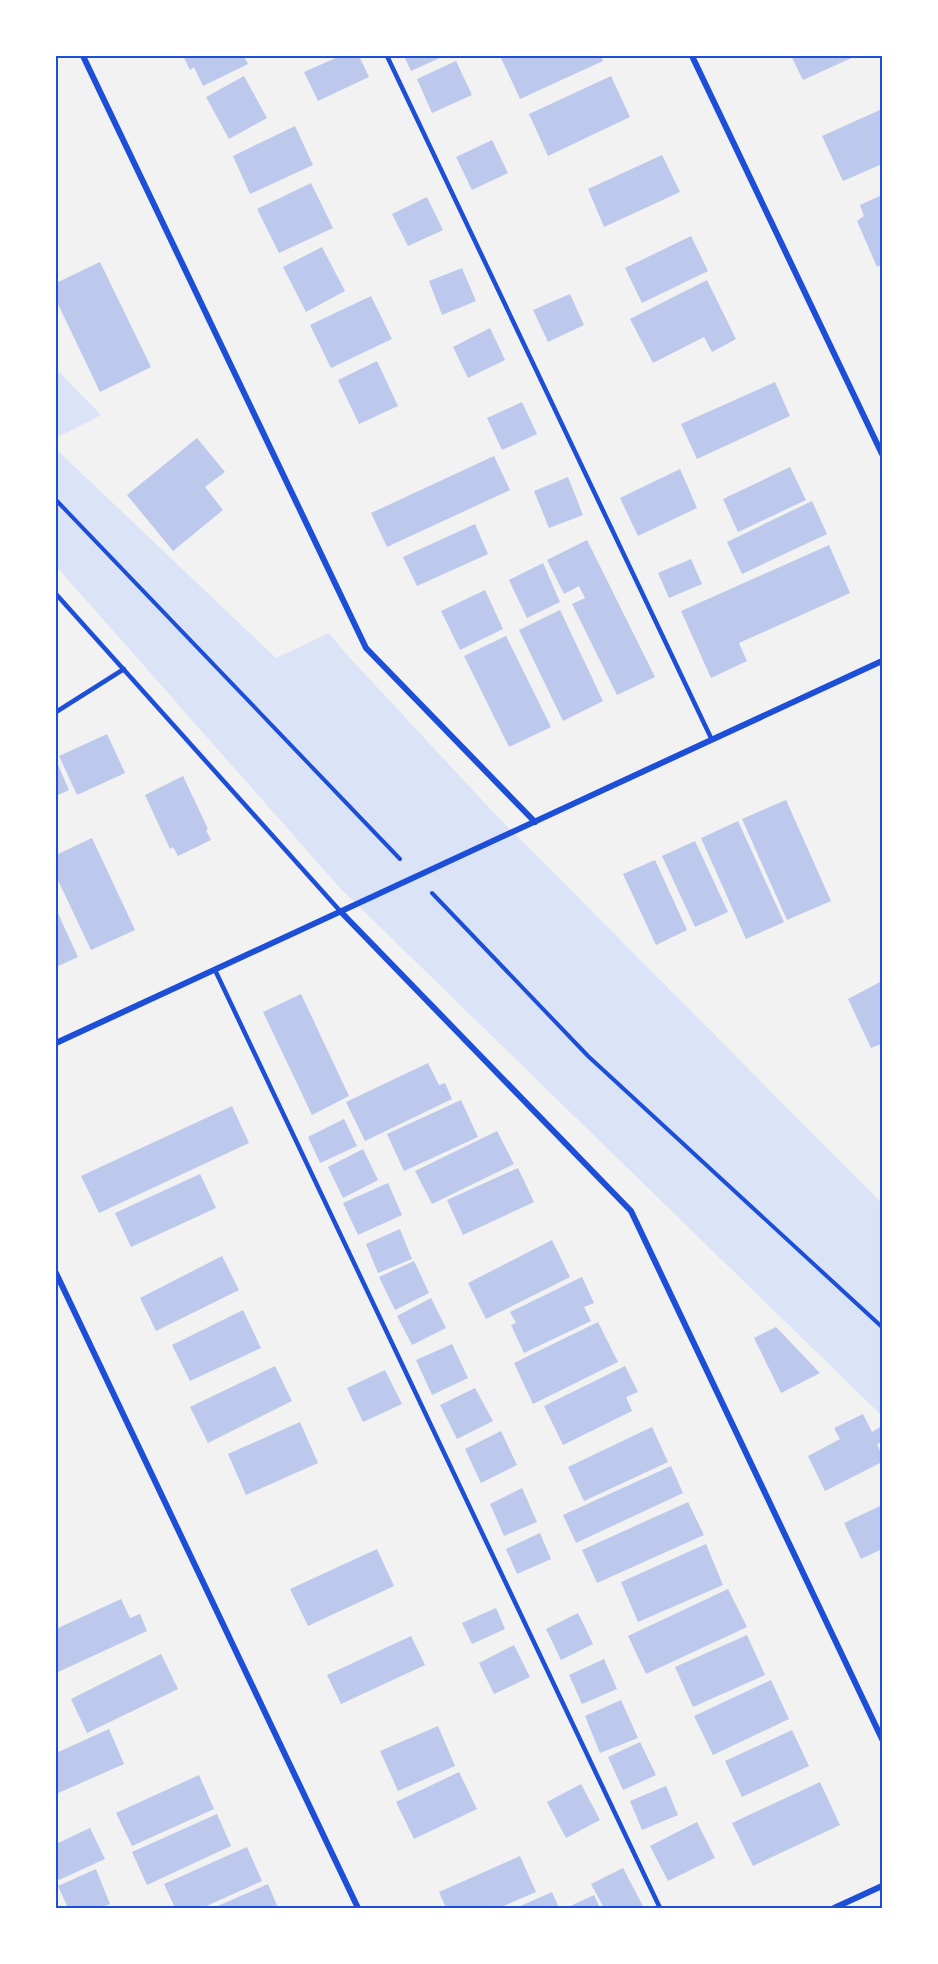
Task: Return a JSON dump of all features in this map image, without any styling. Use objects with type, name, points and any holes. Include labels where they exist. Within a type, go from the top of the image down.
[{"type":"street","points":[[83,56],[366,648],[535,822]]},
{"type":"street","points":[[692,56],[882,454]]},
{"type":"street","points":[[56,1043],[882,661]]},
{"type":"street","points":[[340,912],[631,1211],[882,1739]]},
{"type":"street","points":[[56,1273],[358,1908]]},
{"type":"street","points":[[834,1908],[882,1886]]},
{"type":"lane","points":[[387,56],[712,740]]},
{"type":"lane","points":[[56,594],[340,912]]},
{"type":"lane","points":[[56,712],[124,669]]},
{"type":"lane","points":[[215,970],[660,1908]]},
{"type":"path","points":[[56,500],[385,843]]},
{"type":"path","points":[[453,914],[588,1056],[882,1328]]},
{"type":"shaded area","points":[[56,369],[101,415],[56,438]]},
{"type":"shaded area","points":[[56,449],[276,658],[329,633],[495,814],[882,1203],[882,1416],[340,888],[56,566]]},
{"type":"building","points":[[183,56],[244,56],[248,64],[203,86],[194,67],[190,70]]},
{"type":"building","points":[[340,56],[359,56],[369,77],[318,101],[304,72]]},
{"type":"building","points":[[404,56],[444,56],[411,71]]},
{"type":"building","points":[[507,56],[601,56],[603,61],[520,99],[501,58]]},
{"type":"building","points":[[791,56],[856,56],[803,80]]},
{"type":"building","points":[[456,61],[472,95],[432,113],[417,79]]},
{"type":"building","points":[[244,76],[267,118],[229,139],[206,97]]},
{"type":"building","points":[[611,76],[630,117],[548,156],[529,114]]},
{"type":"building","points":[[882,109],[882,164],[843,181],[822,136]]},
{"type":"building","points":[[295,126],[313,165],[250,194],[233,156]]},
{"type":"building","points":[[492,140],[508,173],[472,190],[456,157]]},
{"type":"building","points":[[662,155],[680,192],[604,227],[588,189]]},
{"type":"building","points":[[311,183],[333,228],[279,253],[257,209]]},
{"type":"building","points":[[882,195],[882,264],[877,267],[857,221],[864,216],[860,205]]},
{"type":"building","points":[[427,197],[443,230],[408,246],[392,214]]},
{"type":"building","points":[[691,236],[708,271],[642,303],[625,268]]},
{"type":"building","points":[[322,247],[345,291],[306,312],[283,267]]},
{"type":"building","points":[[100,262],[151,367],[100,392],[56,300],[56,283]]},
{"type":"building","points":[[462,268],[476,301],[442,315],[429,281]]},
{"type":"building","points":[[707,280],[736,339],[712,352],[704,337],[653,363],[630,319]]},
{"type":"building","points":[[570,294],[584,325],[548,342],[533,310]]},
{"type":"building","points":[[371,296],[392,339],[331,368],[310,325]]},
{"type":"building","points":[[490,328],[505,360],[468,378],[453,347]]},
{"type":"building","points":[[377,361],[398,406],[359,424],[338,380]]},
{"type":"building","points":[[775,382],[790,416],[697,459],[681,424]]},
{"type":"building","points":[[522,402],[537,434],[502,450],[487,418]]},
{"type":"building","points":[[197,438],[225,472],[205,487],[223,510],[173,551],[127,495]]},
{"type":"building","points":[[494,456],[510,490],[387,547],[371,513]]},
{"type":"building","points":[[790,467],[806,500],[738,532],[723,499]]},
{"type":"building","points":[[680,469],[697,508],[638,536],[620,498]]},
{"type":"building","points":[[568,477],[583,515],[549,528],[534,491]]},
{"type":"building","points":[[812,501],[827,534],[742,574],[727,542]]},
{"type":"building","points":[[475,524],[488,554],[417,586],[403,557]]},
{"type":"building","points":[[587,540],[655,677],[617,695],[572,604],[585,598],[579,586],[564,594],[547,560]]},
{"type":"building","points":[[829,545],[850,593],[739,643],[747,661],[711,678],[681,611]]},
{"type":"building","points":[[691,559],[702,584],[669,598],[658,573]]},
{"type":"building","points":[[543,563],[560,602],[527,618],[509,580]]},
{"type":"building","points":[[485,590],[503,629],[460,650],[441,611]]},
{"type":"building","points":[[560,610],[603,701],[563,721],[519,630]]},
{"type":"building","points":[[506,636],[551,727],[509,747],[464,656]]},
{"type":"building","points":[[107,734],[125,773],[77,795],[59,756]]},
{"type":"building","points":[[56,760],[69,790],[56,796]]},
{"type":"building","points":[[183,776],[211,840],[178,856],[173,847],[170,849],[145,795]]},
{"type":"building","points":[[786,800],[831,901],[787,920],[742,819]]},
{"type":"building","points":[[738,821],[784,922],[746,939],[701,838]]},
{"type":"building","points":[[92,838],[135,930],[91,950],[56,876],[56,855]]},
{"type":"building","points":[[695,841],[728,912],[695,927],[662,856]]},
{"type":"building","points":[[655,860],[687,930],[656,945],[623,874]]},
{"type":"building","points":[[56,909],[78,957],[56,967]]},
{"type":"building","points":[[882,981],[882,1048],[881,1044],[871,1048],[848,999]]},
{"type":"building","points":[[301,994],[349,1096],[312,1115],[263,1012]]},
{"type":"building","points":[[428,1063],[439,1085],[445,1083],[452,1099],[365,1141],[346,1102]]},
{"type":"building","points":[[461,1100],[478,1137],[404,1171],[387,1134]]},
{"type":"building","points":[[232,1106],[249,1143],[99,1213],[81,1176]]},
{"type":"building","points":[[344,1119],[357,1146],[320,1163],[308,1137]]},
{"type":"building","points":[[497,1131],[514,1164],[432,1204],[415,1171]]},
{"type":"building","points":[[363,1149],[378,1180],[343,1198],[328,1167]]},
{"type":"building","points":[[518,1168],[534,1202],[463,1235],[447,1200]]},
{"type":"building","points":[[200,1174],[216,1208],[131,1247],[115,1213]]},
{"type":"building","points":[[388,1183],[402,1215],[358,1235],[343,1203]]},
{"type":"building","points":[[400,1229],[412,1259],[378,1273],[366,1244]]},
{"type":"building","points":[[552,1240],[570,1277],[486,1319],[468,1283]]},
{"type":"building","points":[[222,1256],[239,1290],[156,1331],[140,1298]]},
{"type":"building","points":[[414,1261],[429,1293],[395,1310],[379,1277]]},
{"type":"building","points":[[582,1277],[594,1303],[584,1307],[591,1321],[524,1353],[511,1325],[516,1323],[510,1312]]},
{"type":"building","points":[[431,1298],[446,1328],[412,1345],[397,1316]]},
{"type":"building","points":[[243,1310],[261,1348],[190,1381],[172,1345]]},
{"type":"building","points":[[598,1322],[618,1362],[533,1404],[514,1363]]},
{"type":"building","points":[[776,1327],[820,1373],[781,1393],[754,1338]]},
{"type":"building","points":[[452,1344],[468,1378],[432,1395],[416,1360]]},
{"type":"building","points":[[275,1366],[292,1401],[208,1443],[190,1407]]},
{"type":"building","points":[[625,1366],[638,1392],[626,1397],[632,1411],[563,1445],[544,1406]]},
{"type":"building","points":[[385,1370],[402,1404],[363,1422],[347,1388]]},
{"type":"building","points":[[475,1388],[493,1421],[457,1439],[440,1405]]},
{"type":"building","points":[[863,1414],[872,1432],[880,1427],[882,1431],[882,1442],[877,1444],[882,1462],[825,1491],[808,1456],[840,1439],[834,1428]]},
{"type":"building","points":[[300,1422],[318,1463],[246,1495],[228,1454]]},
{"type":"building","points":[[652,1427],[668,1462],[584,1501],[568,1467]]},
{"type":"building","points":[[501,1431],[517,1465],[481,1483],[465,1449]]},
{"type":"building","points":[[671,1466],[683,1493],[576,1543],[563,1515]]},
{"type":"building","points":[[522,1488],[537,1522],[504,1536],[490,1504]]},
{"type":"building","points":[[688,1502],[704,1535],[597,1583],[582,1550]]},
{"type":"building","points":[[882,1505],[882,1549],[861,1559],[844,1523]]},
{"type":"building","points":[[540,1533],[551,1559],[517,1574],[506,1549]]},
{"type":"building","points":[[706,1544],[723,1585],[638,1622],[621,1582]]},
{"type":"building","points":[[377,1549],[394,1586],[308,1626],[290,1589]]},
{"type":"building","points":[[728,1589],[747,1627],[646,1674],[628,1636]]},
{"type":"building","points":[[121,1599],[130,1618],[140,1614],[147,1631],[56,1673],[56,1629]]},
{"type":"building","points":[[496,1608],[505,1629],[472,1644],[462,1623]]},
{"type":"building","points":[[578,1613],[593,1644],[561,1660],[546,1629]]},
{"type":"building","points":[[747,1635],[765,1675],[693,1707],[675,1667]]},
{"type":"building","points":[[411,1636],[425,1665],[341,1704],[327,1675]]},
{"type":"building","points":[[514,1645],[530,1677],[494,1694],[479,1663]]},
{"type":"building","points":[[161,1654],[178,1689],[87,1733],[71,1699]]},
{"type":"building","points":[[604,1659],[617,1689],[582,1704],[569,1675]]},
{"type":"building","points":[[771,1680],[789,1719],[713,1755],[694,1716]]},
{"type":"building","points":[[621,1700],[638,1738],[600,1753],[585,1716]]},
{"type":"building","points":[[438,1726],[455,1766],[398,1791],[380,1751]]},
{"type":"building","points":[[109,1729],[124,1764],[56,1794],[56,1753]]},
{"type":"building","points":[[792,1730],[809,1766],[742,1797],[725,1761]]},
{"type":"building","points":[[640,1742],[656,1775],[623,1790],[608,1757]]},
{"type":"building","points":[[459,1772],[477,1809],[414,1839],[396,1802]]},
{"type":"building","points":[[199,1775],[214,1809],[132,1846],[116,1813]]},
{"type":"building","points":[[820,1782],[840,1825],[753,1866],[732,1823]]},
{"type":"building","points":[[581,1784],[600,1820],[566,1838],[547,1802]]},
{"type":"building","points":[[666,1786],[678,1815],[642,1830],[630,1801]]},
{"type":"building","points":[[217,1814],[231,1846],[147,1885],[132,1852]]},
{"type":"building","points":[[697,1822],[715,1858],[668,1881],[650,1846]]},
{"type":"building","points":[[90,1828],[105,1859],[59,1880],[56,1872],[56,1844]]},
{"type":"building","points":[[247,1847],[262,1881],[202,1908],[175,1908],[164,1884]]},
{"type":"building","points":[[520,1856],[536,1892],[499,1908],[446,1908],[439,1892]]},
{"type":"building","points":[[623,1868],[644,1908],[604,1908],[591,1884]]},
{"type":"building","points":[[96,1869],[110,1904],[99,1908],[68,1908],[58,1886]]},
{"type":"building","points":[[268,1884],[278,1908],[213,1908]]},
{"type":"building","points":[[552,1892],[559,1908],[516,1908]]},
{"type":"building","points":[[594,1895],[600,1908],[566,1908]]}]
